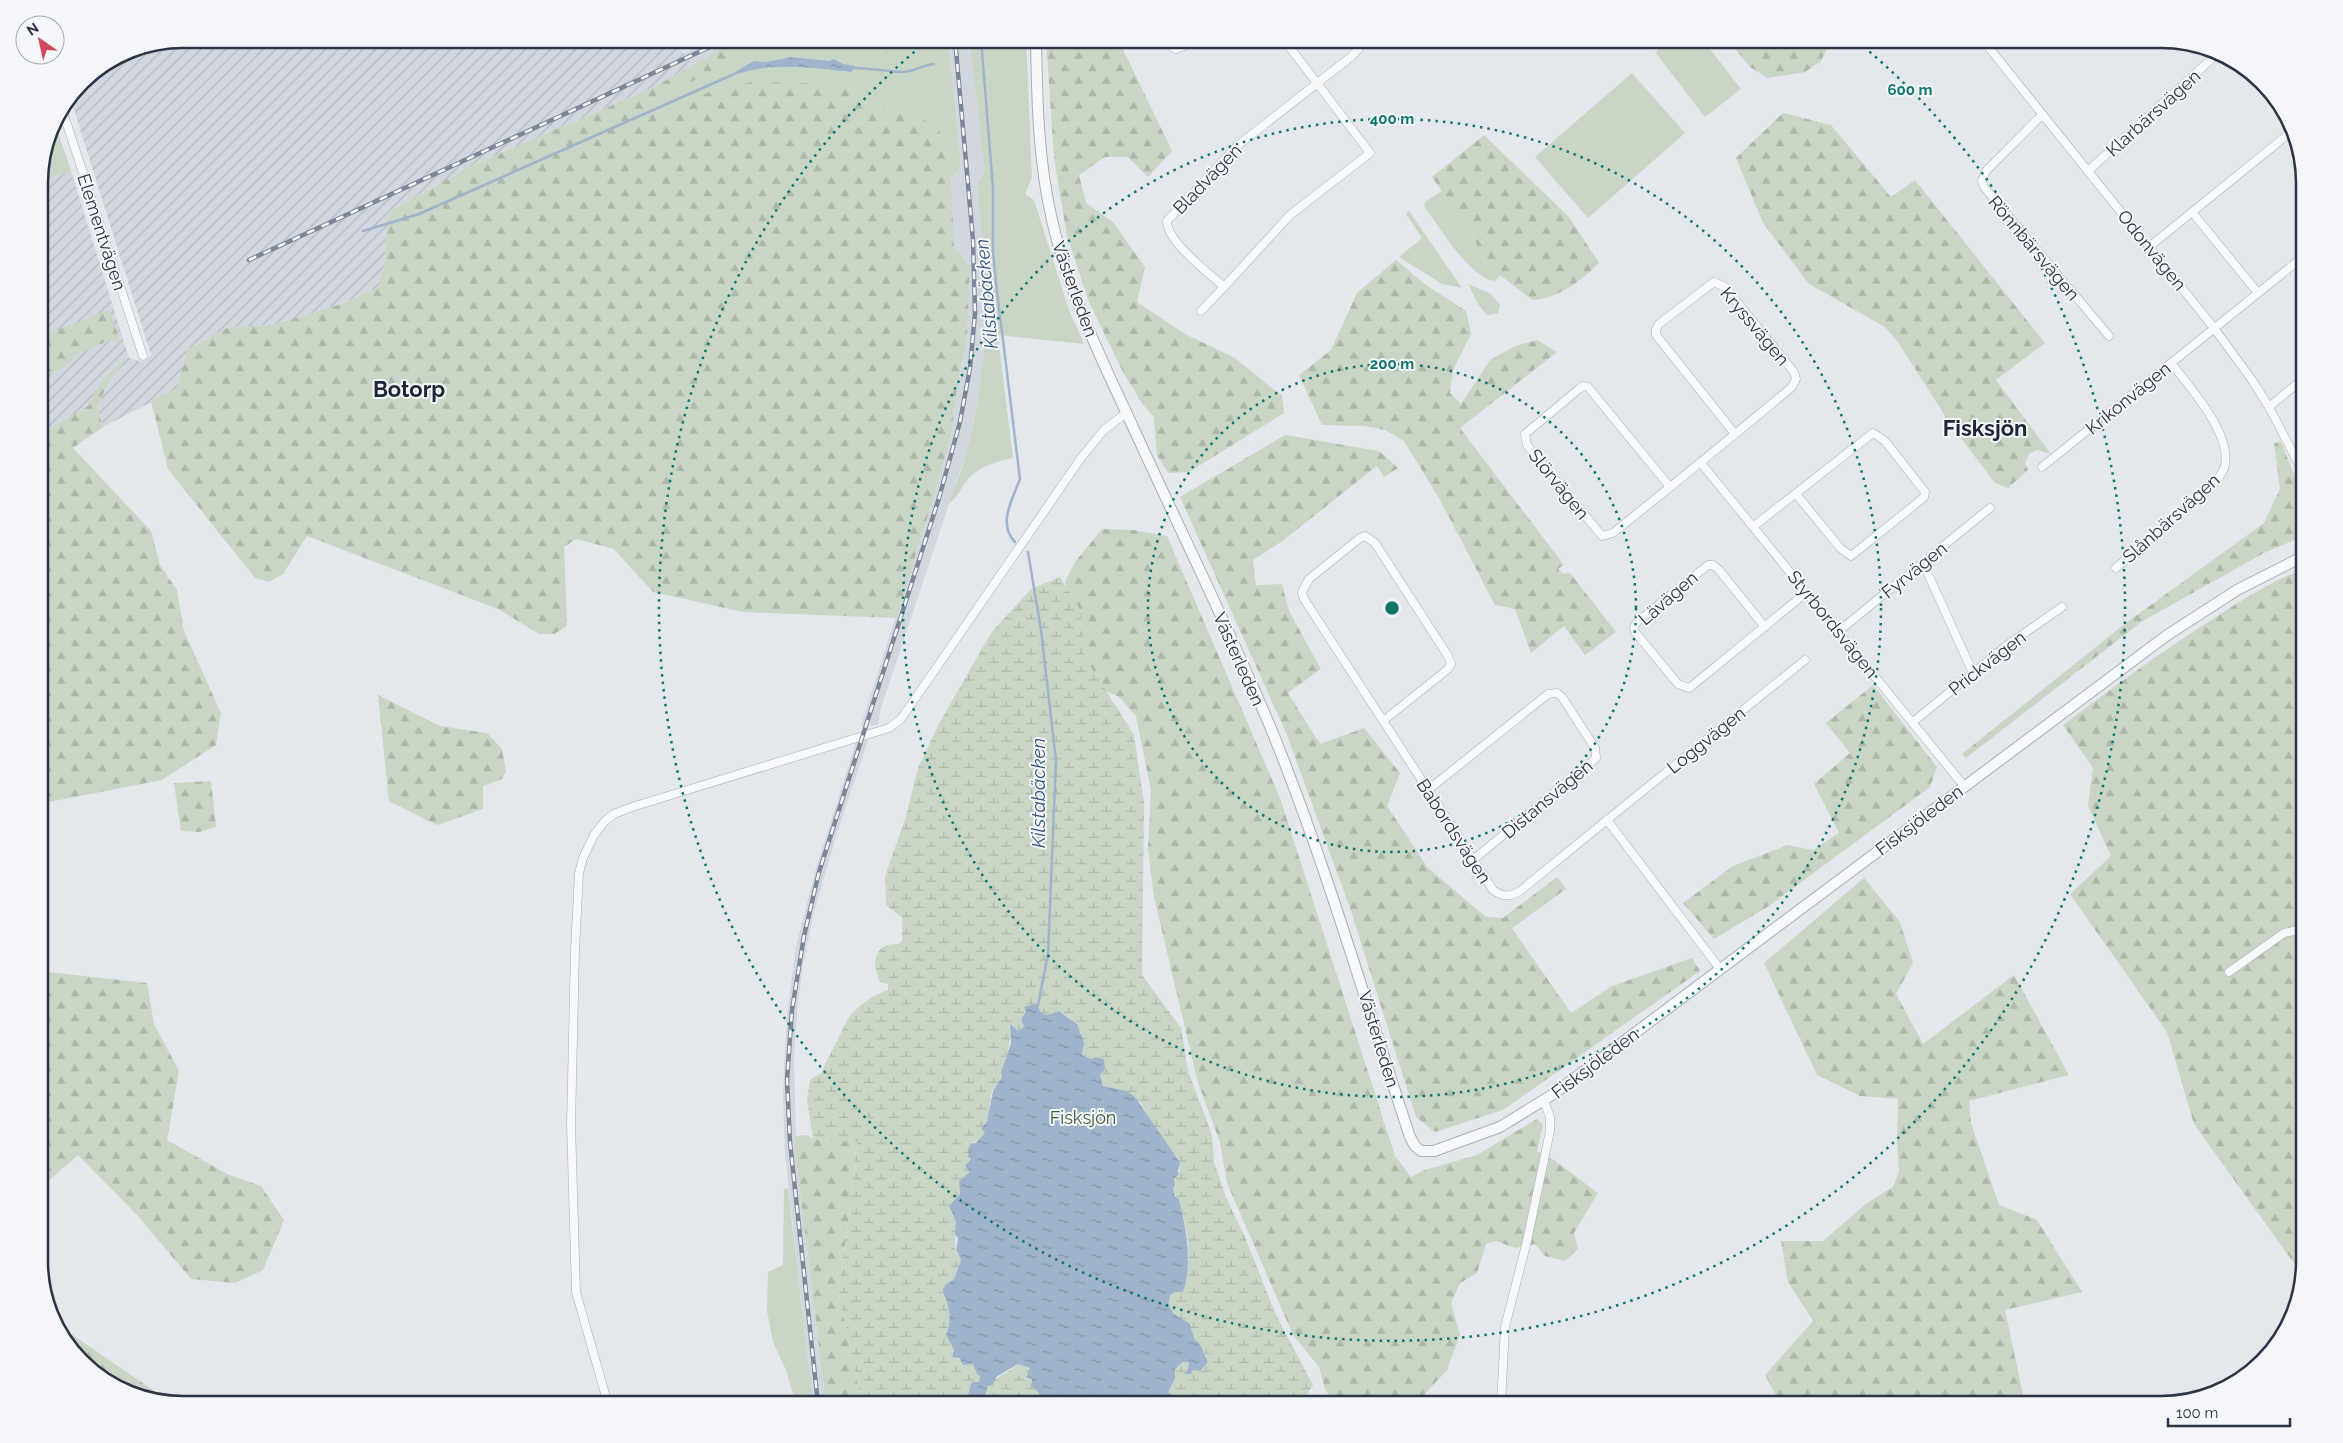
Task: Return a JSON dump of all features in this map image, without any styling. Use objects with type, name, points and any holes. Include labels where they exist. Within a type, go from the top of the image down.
[{"type":"street","name":"Västerleden","points":[[1036,48],[1039,133],[1052,222],[1078,305],[1254,691],[1305,815],[1338,911],[1410,1137],[1415,1146],[1421,1150],[1434,1151],[1476,1137],[1516,1119],[1544,1101]]},
{"type":"street","points":[[1201,311],[1290,215],[1370,153],[1290,48]]},
{"type":"street","points":[[1317,83],[1352,56],[1359,48]]},
{"type":"street","name":"Odonvägen","points":[[1989,48],[2214,328],[2270,407],[2295,457]]},
{"type":"street","name":"Klarbärsvägen","points":[[2088,171],[2213,58]]},
{"type":"street","name":"Bladvägen","points":[[1224,287],[1186,251],[1167,227],[1167,221],[1236,146],[1317,83]]},
{"type":"street","name":"Rönnbärsvägen","points":[[2042,115],[1986,171],[1982,181],[1984,188],[2109,336]]},
{"type":"street","name":"Elementvägen","points":[[65,117],[143,356]]},
{"type":"street","points":[[2149,247],[2287,136]]},
{"type":"street","points":[[2192,212],[2258,293]]},
{"type":"street","name":"Krikonvägen","points":[[2042,467],[2295,263]]},
{"type":"street","name":"Kryssvägen","points":[[1701,462],[1735,434],[1792,387],[1796,379],[1794,372],[1725,287],[1714,282],[1659,324],[1656,329],[1656,335],[1735,434]]},
{"type":"street","name":"Slånbärsvägen","points":[[2116,568],[2210,487],[2220,477],[2225,467],[2225,446],[2221,436],[2193,391],[2171,363]]},
{"type":"street","name":"Slörvägen","points":[[1670,487],[1588,387],[1583,386],[1525,434],[1527,445],[1602,536],[1613,533],[1701,462]]},
{"type":"street","points":[[2270,407],[2295,386]]},
{"type":"street","points":[[606,1396],[576,1292],[571,1172],[575,950],[579,873],[583,858],[594,835],[605,821],[614,814],[632,807],[889,728],[901,719],[1081,458],[1104,430],[1126,412]]},
{"type":"street","points":[[1754,526],[1873,433],[1885,441],[1925,492],[1924,498],[1851,556],[1841,549],[1796,494]]},
{"type":"street","name":"Styrbordsvägen","points":[[1701,462],[1964,786]]},
{"type":"street","name":"Fyrvägen","points":[[1839,631],[1990,508]]},
{"type":"street","name":"Babordsvägen","points":[[1383,722],[1448,669],[1451,664],[1448,656],[1374,543],[1365,536],[1308,580],[1302,592],[1304,599],[1383,722],[1493,890],[1501,895],[1514,894],[1607,820]]},
{"type":"street","name":"Fisksjöleden","points":[[1544,1101],[2186,621],[2261,577],[2295,560]]},
{"type":"street","points":[[1923,563],[1973,673]]},
{"type":"street","name":"Lävägen","points":[[1765,627],[1719,570],[1713,565],[1708,565],[1637,622],[1634,627],[1635,632],[1678,684],[1685,688],[1693,685],[1765,627],[1807,592]]},
{"type":"street","name":"Prickvägen","points":[[1913,722],[1973,673],[2062,607]]},
{"type":"street","name":"Loggvägen","points":[[1607,820],[1805,660]]},
{"type":"street","name":"Distansvägen","points":[[1428,790],[1548,694],[1557,692],[1562,697],[1596,748],[1596,758],[1474,860]]},
{"type":"street","points":[[1607,820],[1720,970]]},
{"type":"street","points":[[2229,972],[2284,933],[2296,931]]},
{"type":"street","points":[[1501,1396],[1505,1327],[1527,1241],[1550,1131],[1550,1117],[1544,1101]]},
{"type":"shaded area","points":[[173,48],[679,48],[693,65],[652,88],[475,164],[388,212],[384,266],[379,287],[338,305],[273,325],[229,327],[187,349],[177,389],[103,427],[97,407],[106,388],[124,361],[103,379],[88,406],[48,430],[48,375],[66,366],[77,354],[110,340],[109,311],[48,334],[48,179],[71,171],[129,358],[143,362],[151,355],[72,104],[100,75],[123,61],[147,52]]},
{"type":"shaded area","points":[[694,48],[723,48],[693,65],[683,53]]},
{"type":"shaded area","points":[[949,48],[970,48],[985,173],[987,306],[981,386],[966,453],[880,711],[878,725],[861,726],[935,493],[952,430],[958,379],[967,341],[970,267],[954,247],[950,178],[959,171],[961,163]]},
{"type":"shaded area","points":[[868,740],[837,833],[813,916],[803,965],[797,1010],[794,1057],[796,1136],[794,1143],[825,1396],[811,1396],[785,1153],[783,1096],[787,1014],[796,947],[815,872],[856,742]]},
{"type":"green space","points":[[723,48],[756,48],[644,107],[652,113],[683,104],[716,89],[752,82],[841,84],[876,106],[938,124],[951,181],[954,247],[970,267],[967,341],[958,379],[952,430],[935,493],[896,618],[743,612],[653,592],[614,549],[576,539],[564,547],[567,626],[554,634],[539,634],[498,609],[307,536],[283,574],[269,582],[255,578],[168,469],[151,401],[177,388],[187,349],[229,327],[273,325],[338,305],[379,287],[384,266],[388,212],[475,164],[652,88]]},
{"type":"green space","points":[[756,48],[883,48],[886,52],[912,50],[915,48],[949,48],[961,163],[959,171],[950,178],[938,124],[876,106],[841,84],[683,104],[652,113],[643,106]]},
{"type":"green space","points":[[883,48],[915,48],[894,56],[886,53]]},
{"type":"green space","points":[[970,48],[1026,48],[1032,177],[1025,194],[1034,200],[1069,310],[1084,344],[998,335],[1013,458],[995,462],[978,470],[949,503],[962,466],[974,420],[984,353],[984,253],[977,185],[985,173]]},
{"type":"green space","points":[[1047,48],[1122,48],[1172,151],[1148,177],[1128,157],[1105,157],[1079,175],[1086,203],[1113,222],[1145,267],[1137,302],[1185,334],[1235,358],[1282,396],[1284,413],[1189,472],[1168,473],[1157,455],[1154,417],[1143,405],[1123,372],[1089,302],[1067,236],[1054,158]]},
{"type":"green space","points":[[1660,48],[1709,48],[1741,89],[1705,117],[1655,52]]},
{"type":"green space","points":[[1734,48],[1827,49],[1821,61],[1805,72],[1768,78],[1750,67]]},
{"type":"green space","points":[[1632,73],[1685,133],[1588,218],[1535,157]]},
{"type":"green space","points":[[1783,113],[1831,125],[1891,197],[1915,180],[2045,343],[1996,380],[2051,454],[2037,450],[2029,454],[2025,463],[2028,470],[2008,488],[1995,483],[1951,425],[1898,342],[1885,327],[1809,284],[1763,223],[1736,158]]},
{"type":"green space","points":[[58,131],[71,171],[48,179],[50,156]]},
{"type":"green space","points":[[1484,135],[1569,217],[1599,263],[1585,276],[1560,293],[1532,300],[1487,265],[1471,233],[1432,177]]},
{"type":"green space","points":[[1442,191],[1471,233],[1487,265],[1500,275],[1495,281],[1485,278],[1465,261],[1424,206],[1425,202]]},
{"type":"green space","points":[[1409,211],[1462,288],[1442,284],[1399,257],[1422,238],[1406,214]]},
{"type":"green space","points":[[1396,260],[1426,285],[1466,311],[1471,334],[1453,370],[1450,393],[1461,404],[1490,360],[1515,346],[1537,340],[1557,352],[1460,428],[1564,565],[1558,569],[1563,574],[1570,573],[1616,632],[1585,655],[1564,626],[1531,653],[1515,609],[1495,605],[1439,498],[1404,441],[1385,430],[1364,426],[1322,425],[1299,375],[1331,350],[1357,293]]},
{"type":"green space","points":[[1468,284],[1491,294],[1500,305],[1498,313],[1486,314],[1478,304]]},
{"type":"green space","points":[[109,310],[121,343],[110,340],[78,354],[66,366],[48,375],[48,334]]},
{"type":"green space","points":[[126,358],[106,388],[97,407],[103,427],[73,448],[151,531],[160,565],[177,590],[184,631],[221,713],[216,745],[162,780],[48,802],[48,430],[88,406],[103,379]]},
{"type":"green space","points":[[1285,435],[1379,451],[1398,468],[1384,477],[1377,466],[1281,542],[1253,560],[1256,585],[1282,584],[1289,611],[1321,669],[1288,693],[1320,744],[1364,728],[1400,773],[1387,806],[1428,868],[1486,917],[1503,918],[1557,877],[1566,889],[1512,928],[1571,1013],[1612,986],[1692,958],[1700,971],[1503,1110],[1435,1132],[1416,1117],[1350,908],[1287,735],[1180,497]]},
{"type":"green space","points":[[2281,442],[2295,477],[2295,540],[2264,553],[2141,622],[1966,758],[1962,754],[2126,623],[2264,523],[2280,489],[2274,443]]},
{"type":"green space","points":[[1102,529],[1133,530],[1167,536],[1280,798],[1395,1156],[1411,1177],[1425,1170],[1477,1155],[1537,1119],[1543,1125],[1537,1151],[1554,1160],[1598,1193],[1574,1233],[1578,1249],[1565,1261],[1545,1256],[1535,1244],[1515,1248],[1496,1241],[1486,1244],[1477,1273],[1460,1283],[1451,1303],[1460,1335],[1447,1370],[1423,1396],[1329,1396],[1325,1389],[1319,1367],[1293,1335],[1227,1183],[1220,1142],[1198,1083],[1154,897],[1148,849],[1151,790],[1136,716],[1119,697],[1094,685],[1081,664],[1075,620],[1065,582],[1075,562]]},
{"type":"green space","points":[[2295,573],[2295,1265],[2194,1124],[2167,1032],[2070,894],[2111,856],[2088,806],[2093,768],[2063,725],[2156,657],[2224,612],[2269,585]]},
{"type":"green space","points":[[1060,577],[1081,611],[1084,656],[1134,735],[1144,803],[1142,975],[1181,1028],[1188,1071],[1212,1135],[1214,1162],[1227,1200],[1245,1237],[1276,1315],[1313,1385],[1306,1396],[1168,1396],[1175,1378],[1175,1369],[1189,1362],[1188,1369],[1184,1373],[1193,1370],[1206,1357],[1194,1336],[1177,1316],[1171,1314],[1167,1305],[1170,1295],[1179,1286],[1185,1275],[1188,1263],[1185,1223],[1174,1188],[1174,1179],[1179,1174],[1180,1163],[1155,1128],[1141,1103],[1127,1091],[1103,1086],[1100,1074],[1104,1059],[1096,1057],[1091,1059],[1082,1055],[1084,1043],[1080,1038],[1081,1033],[1070,1018],[1059,1011],[1048,1015],[1026,1011],[1021,1020],[1024,1026],[1018,1031],[1009,1026],[1010,1042],[1003,1066],[1002,1078],[992,1092],[989,1115],[981,1127],[985,1133],[979,1141],[973,1143],[971,1159],[967,1168],[971,1172],[959,1181],[960,1194],[951,1213],[956,1223],[955,1249],[961,1260],[954,1279],[945,1285],[950,1320],[946,1335],[954,1350],[952,1355],[967,1364],[974,1364],[980,1376],[979,1382],[972,1382],[972,1396],[860,1396],[838,1290],[847,1234],[857,1142],[813,1139],[807,1100],[810,1080],[821,1073],[849,1017],[867,1001],[888,990],[888,984],[880,982],[875,961],[879,951],[884,947],[898,944],[902,941],[902,917],[886,905],[885,876],[905,820],[918,768],[940,722],[991,633],[1031,589]]},
{"type":"green space","points":[[1873,685],[1937,767],[1930,787],[1769,906],[1714,939],[1683,903],[1733,866],[1788,845],[1813,850],[1839,833],[1814,784],[1850,753],[1826,723]]},
{"type":"green space","points":[[378,695],[440,726],[487,733],[502,749],[506,772],[502,779],[483,786],[483,809],[437,825],[389,801]]},
{"type":"green space","points":[[211,781],[216,827],[199,832],[181,831],[174,783]]},
{"type":"green space","points":[[1864,878],[1900,922],[1913,963],[1896,994],[1923,1044],[2014,975],[2069,1075],[1969,1101],[1971,1123],[1999,1205],[2037,1220],[2082,1292],[2005,1310],[2023,1396],[1777,1396],[1765,1375],[1813,1321],[1788,1282],[1781,1241],[1823,1241],[1867,1203],[1893,1187],[1899,1172],[1897,1139],[1898,1099],[1860,1096],[1817,1075],[1764,963]]},
{"type":"green space","points":[[48,972],[147,983],[154,1024],[179,1071],[167,1140],[229,1175],[261,1186],[284,1220],[263,1270],[235,1283],[191,1279],[138,1216],[78,1155],[48,1181]]},
{"type":"green space","points":[[807,1135],[813,1139],[857,1141],[847,1234],[838,1290],[860,1396],[825,1396],[794,1143],[796,1136]]},
{"type":"green space","points":[[788,1188],[812,1396],[794,1396],[786,1370],[773,1342],[767,1311],[768,1272],[783,1265],[784,1189]]},
{"type":"green space","points":[[69,1332],[157,1393],[131,1385],[100,1368],[75,1343]]},
{"type":"green space","points":[[1018,1364],[1030,1368],[1033,1382],[1032,1387],[1039,1393],[1039,1396],[985,1396],[991,1383]]},
{"type":"water","points":[[792,57],[829,61],[834,59],[843,64],[855,66],[855,68],[851,72],[776,67],[746,71],[732,76],[732,74],[754,61],[766,62]]},
{"type":"water","name":"Fisksjön","points":[[1038,1005],[1040,1012],[1045,1014],[1059,1011],[1077,1024],[1084,1043],[1082,1055],[1091,1059],[1096,1057],[1104,1059],[1105,1070],[1100,1074],[1103,1086],[1127,1091],[1136,1098],[1180,1163],[1179,1174],[1174,1179],[1175,1185],[1173,1188],[1175,1196],[1179,1199],[1184,1222],[1188,1269],[1183,1292],[1175,1292],[1170,1295],[1169,1305],[1172,1312],[1189,1323],[1195,1340],[1199,1343],[1208,1362],[1200,1371],[1193,1370],[1191,1374],[1183,1374],[1188,1369],[1189,1362],[1183,1362],[1175,1369],[1175,1378],[1168,1393],[1177,1396],[1039,1396],[1039,1393],[1032,1387],[1032,1379],[1026,1377],[1030,1368],[1018,1364],[996,1377],[993,1385],[988,1386],[985,1396],[970,1396],[970,1386],[972,1382],[979,1382],[980,1376],[977,1374],[973,1364],[963,1365],[959,1358],[952,1357],[954,1350],[946,1335],[949,1314],[943,1292],[945,1285],[954,1279],[961,1260],[956,1250],[958,1238],[955,1234],[956,1222],[949,1206],[960,1194],[959,1181],[970,1172],[965,1166],[971,1159],[968,1157],[970,1144],[976,1143],[985,1133],[981,1128],[987,1121],[993,1091],[1002,1077],[1001,1072],[1011,1043],[1010,1024],[1018,1031],[1024,1026],[1021,1020],[1026,1011],[1024,1007]]},
{"type":"waterway","name":"Kilstabäcken","points":[[982,48],[993,188],[993,251],[1020,479],[1008,511],[1007,519],[1007,527],[1015,542]]},
{"type":"waterway","points":[[855,68],[903,72],[934,64]]},
{"type":"waterway","points":[[363,231],[419,214],[732,75]]},
{"type":"waterway","name":"Kilstabäcken","points":[[1028,552],[1041,630],[1056,761],[1048,954],[1038,1005]]},
{"type":"railway","points":[[249,260],[708,48]]},
{"type":"railway","points":[[817,1396],[790,1142],[787,1080],[792,1010],[804,936],[819,872],[939,498],[960,422],[970,368],[975,313],[973,240],[956,48]]},
{"type":"district","name":"Botorp","points":[[409,389]]},
{"type":"district","name":"Fisksjön","points":[[1985,428]]}]
